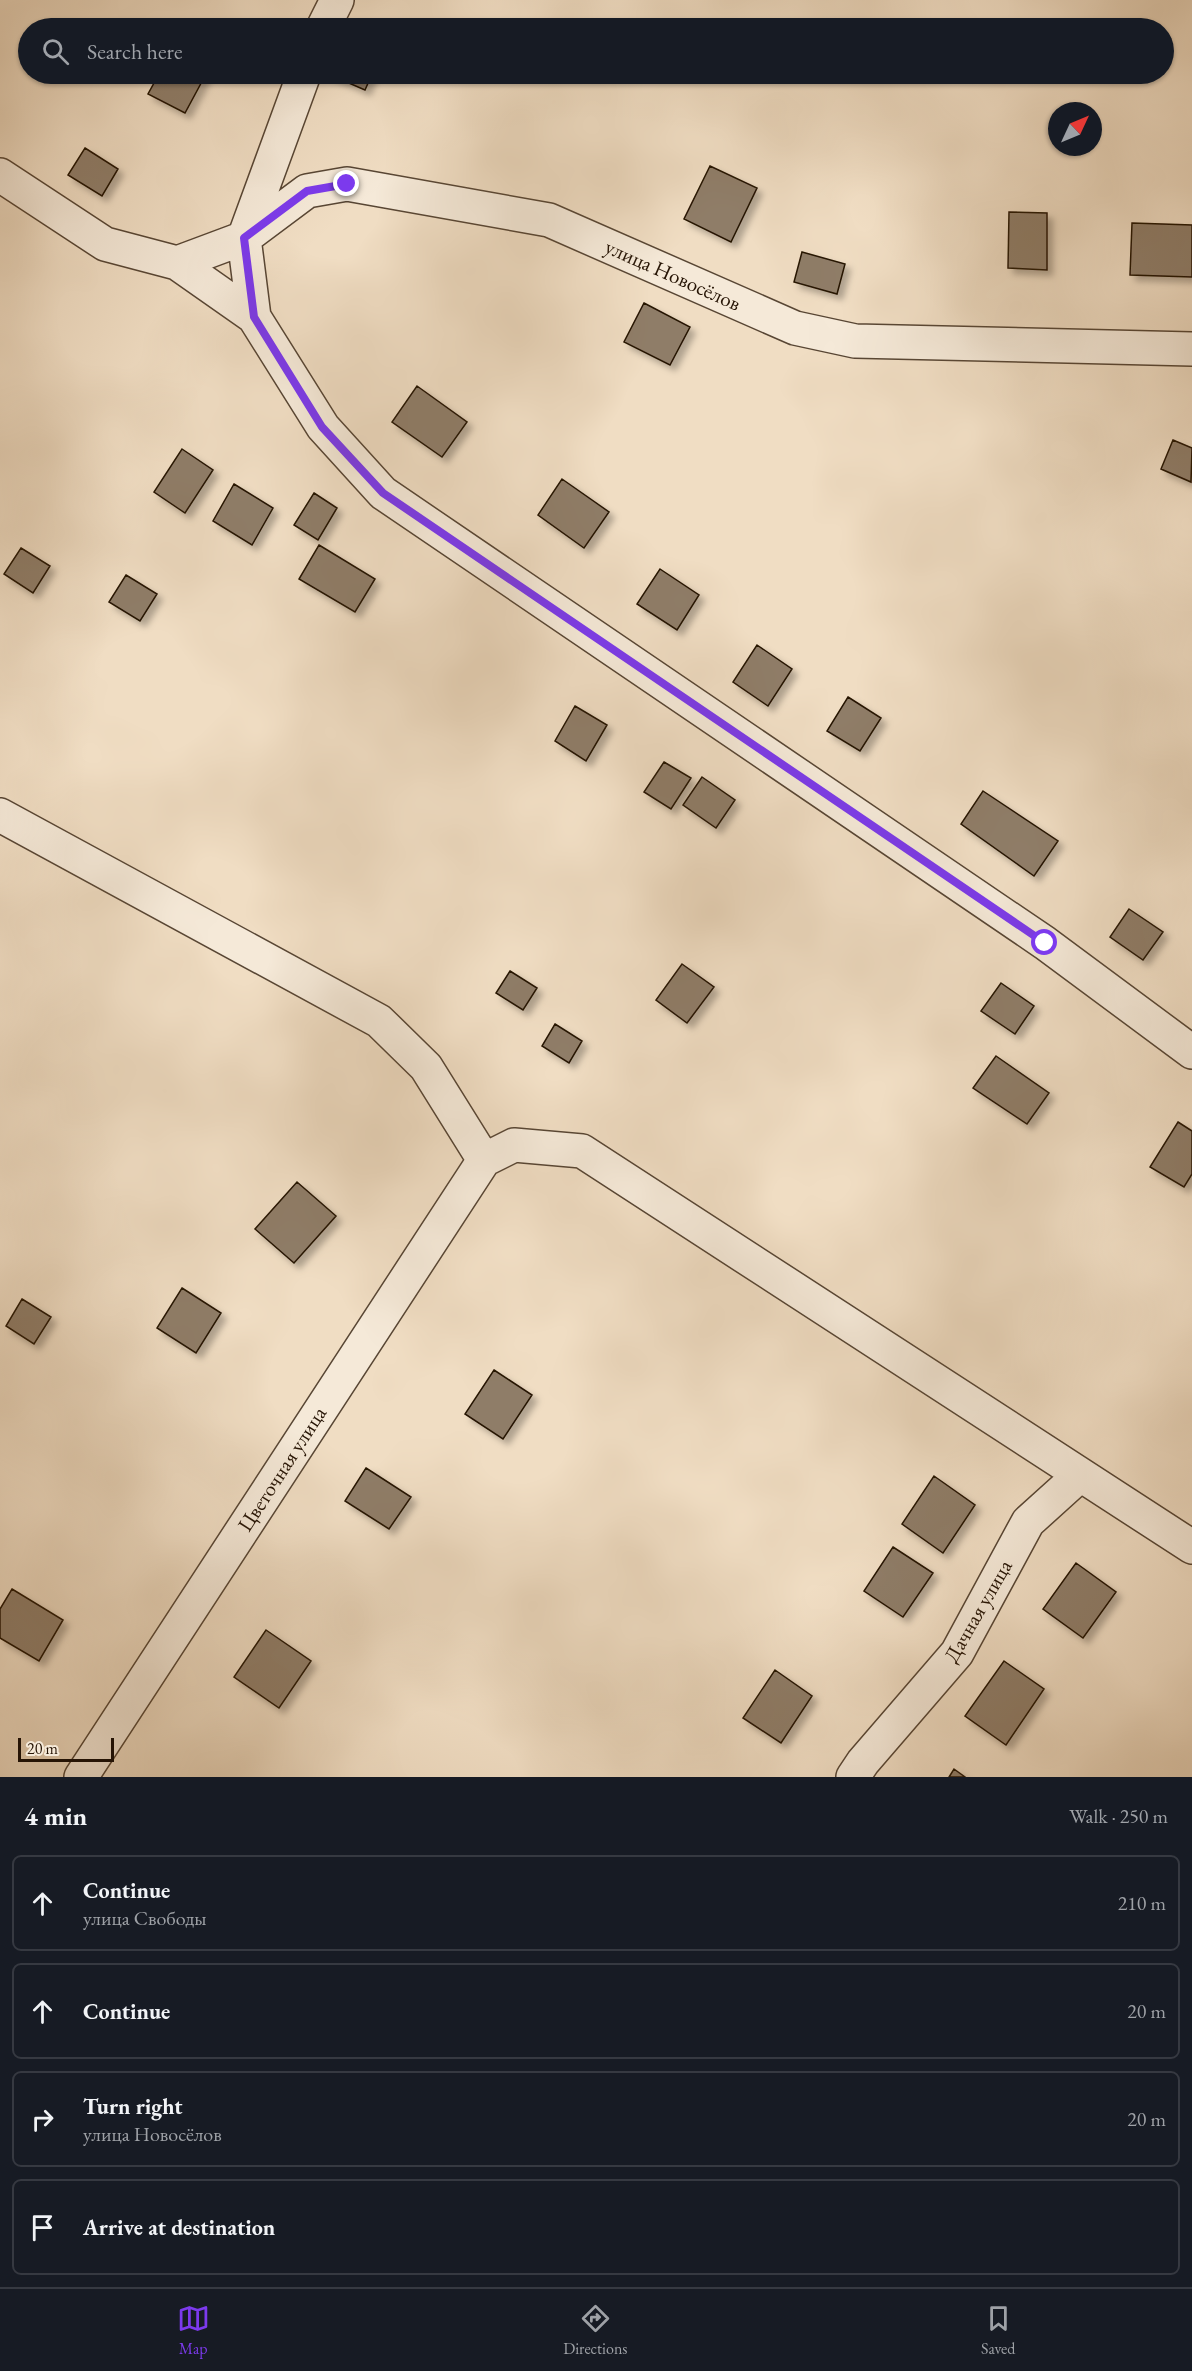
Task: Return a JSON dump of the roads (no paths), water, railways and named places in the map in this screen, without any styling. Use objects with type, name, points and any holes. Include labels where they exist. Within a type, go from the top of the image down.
[{"type":"street","points":[[328,18],[336,0]]},
{"type":"street","points":[[254,317],[244,238],[300,84]]},
{"type":"street","points":[[0,175],[105,244],[177,263],[254,317],[322,427],[383,493],[1045,943],[1192,1052]]},
{"type":"street","name":"улица Новосёлов","points":[[177,263],[244,238],[307,191],[347,184],[549,220],[795,328],[855,341],[1192,349]]},
{"type":"street","points":[[0,815],[379,1021],[426,1067],[484,1160],[514,1145],[582,1151],[1192,1547]]},
{"type":"street","name":"Цветочная улица","points":[[81,1777],[484,1160]]},
{"type":"street","name":"Дачная улица","points":[[853,1777],[863,1762],[957,1653],[1028,1522],[1080,1475]]}]
